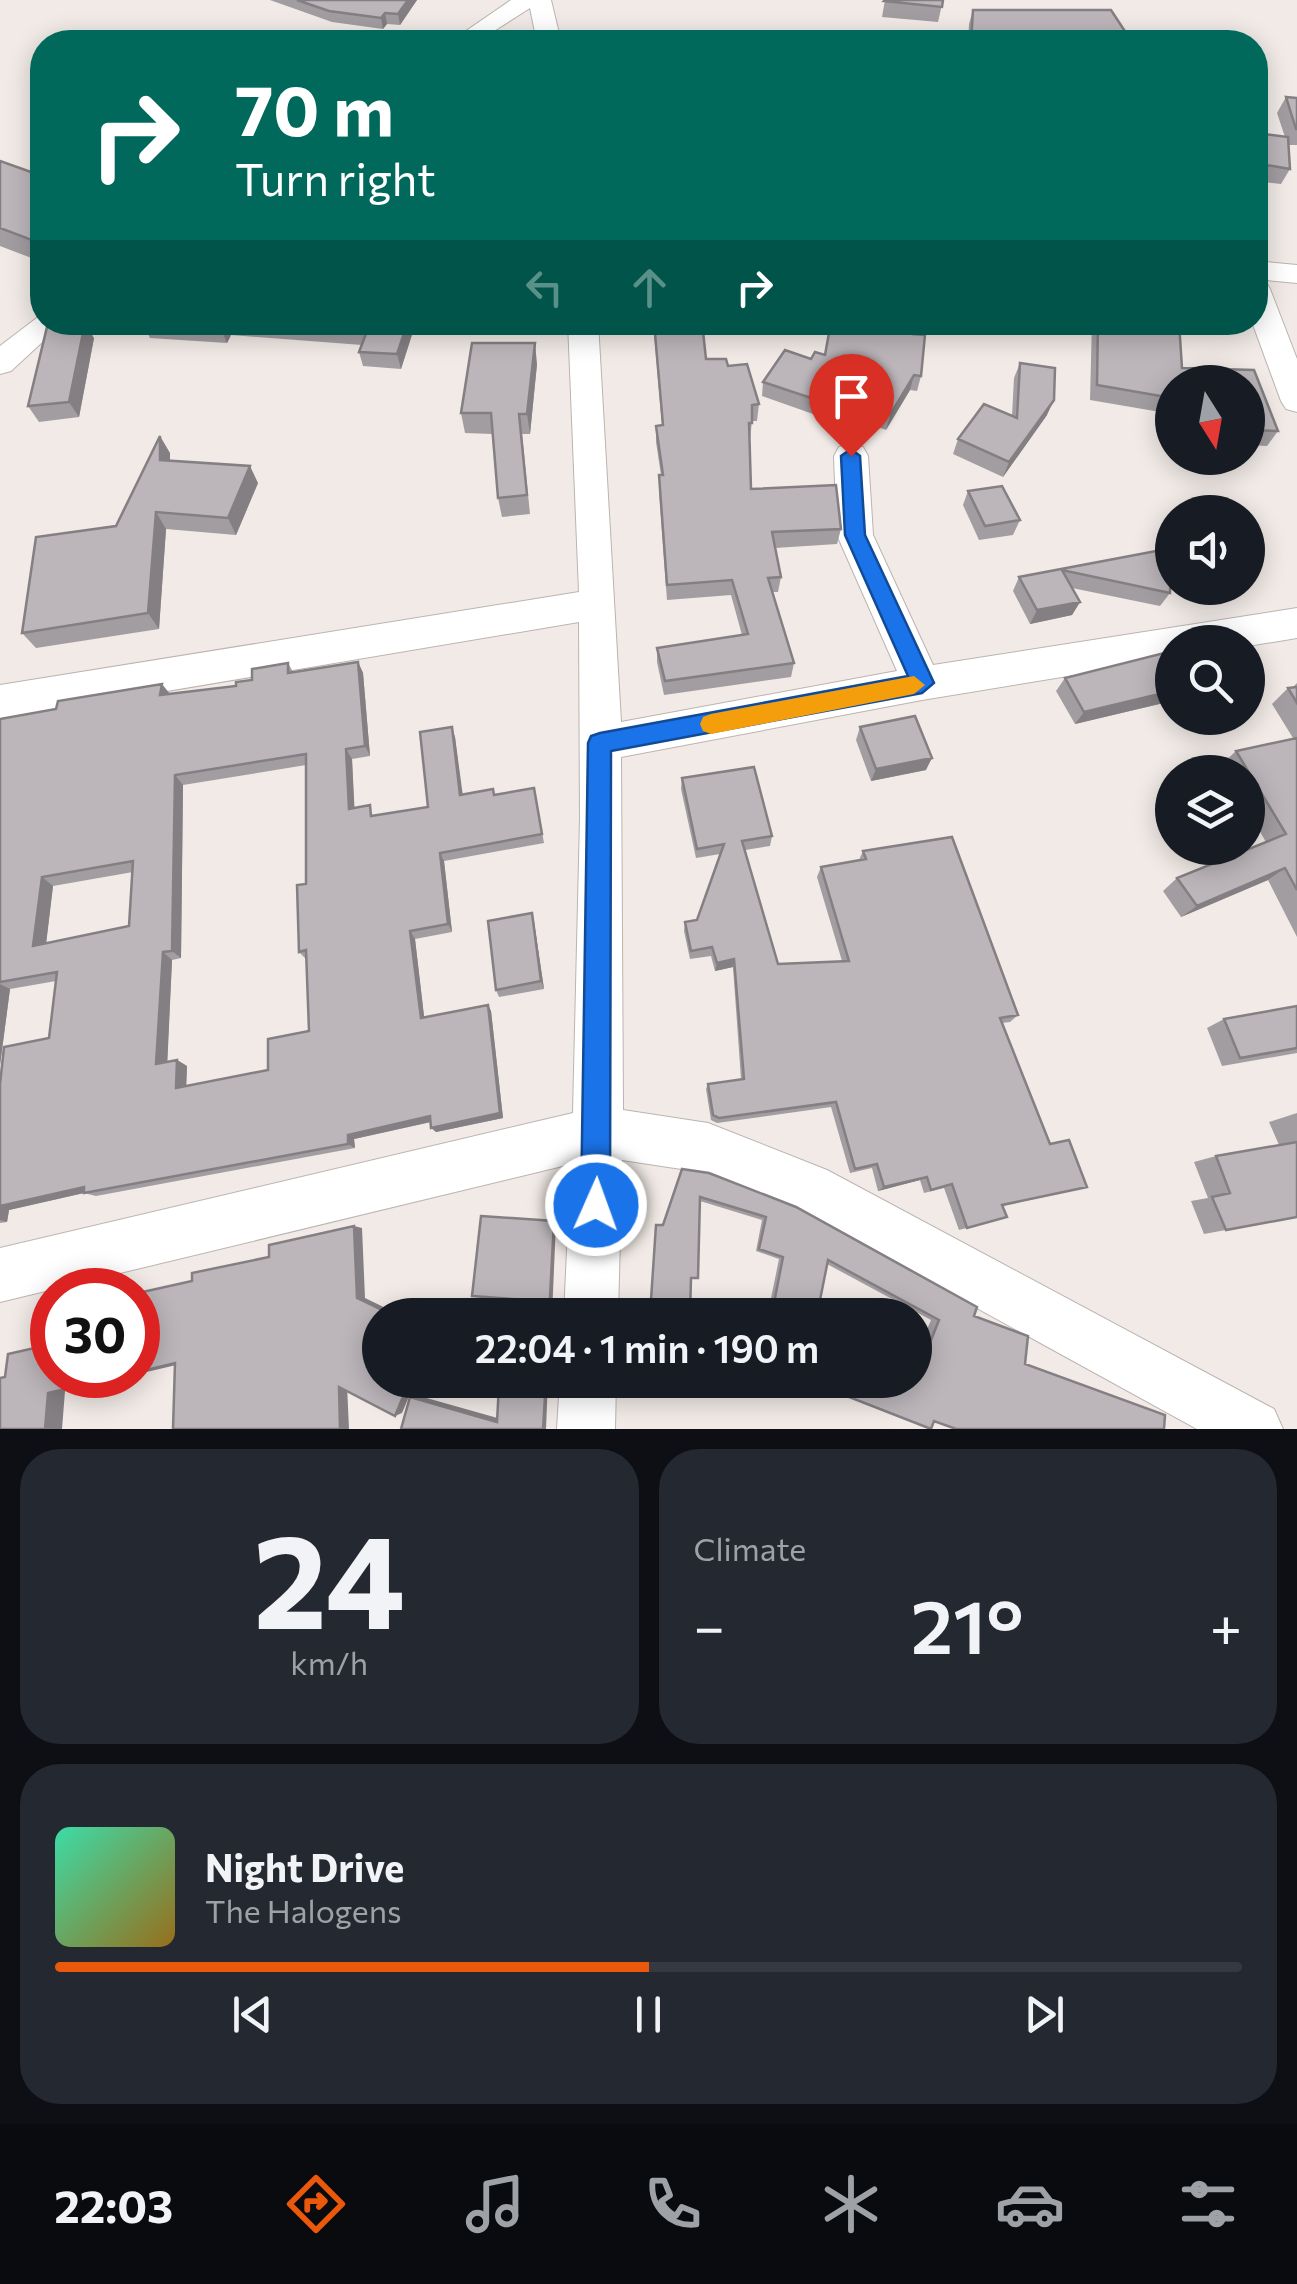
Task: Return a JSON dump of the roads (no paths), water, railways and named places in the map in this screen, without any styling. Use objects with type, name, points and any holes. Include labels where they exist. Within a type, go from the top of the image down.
[{"type":"street","points":[[480,30],[526,0]]},
{"type":"street","points":[[540,0],[546,30]]},
{"type":"street","points":[[1268,271],[1297,274]]},
{"type":"street","points":[[1268,324],[1297,401]]},
{"type":"street","points":[[0,363],[33,335]]},
{"type":"street","points":[[584,335],[598,604],[600,743],[599,1132],[592,1298]]},
{"type":"street","points":[[851,456],[855,535],[922,683]]},
{"type":"street","points":[[0,702],[598,604]]},
{"type":"street","points":[[1265,628],[1297,623]]},
{"type":"street","points":[[600,743],[922,683],[1155,646]]},
{"type":"street","points":[[0,1275],[599,1132],[708,1148],[809,1188],[1254,1429]]},
{"type":"street","points":[[586,1429],[587,1398]]}]
